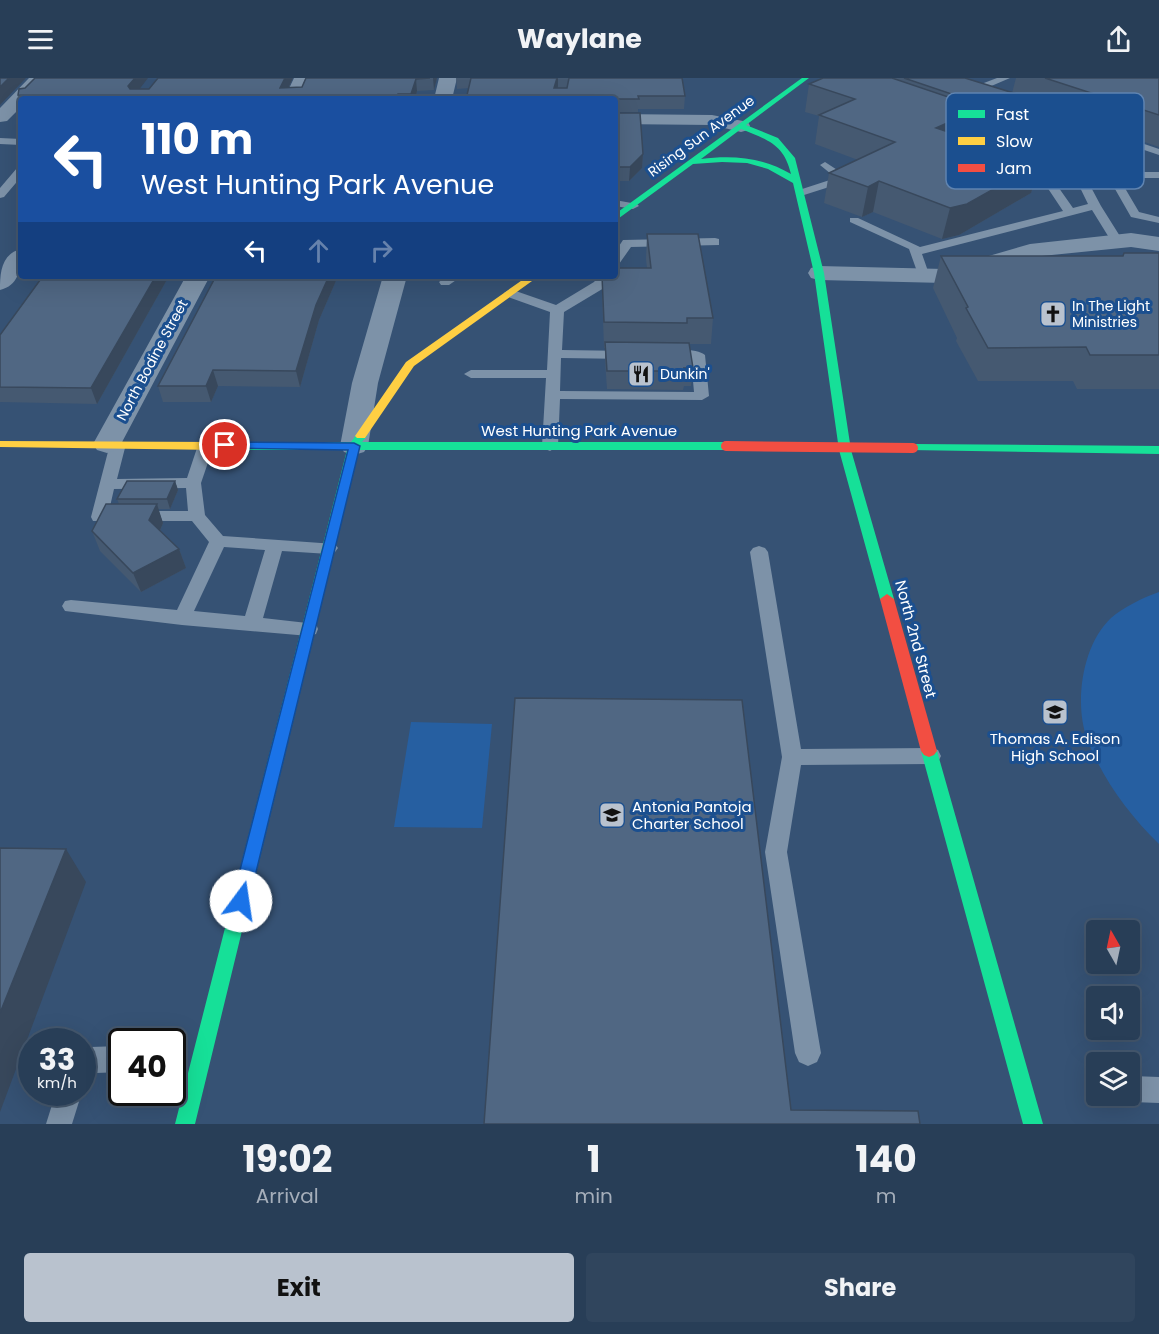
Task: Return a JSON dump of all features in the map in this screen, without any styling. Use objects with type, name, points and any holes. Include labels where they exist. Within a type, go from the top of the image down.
[{"type":"street","points":[[21,96],[39,78]]},
{"type":"street","points":[[294,96],[303,78]]},
{"type":"street","points":[[444,96],[448,78]]},
{"type":"street","name":"Rising Sun Avenue","points":[[618,216],[741,126],[784,102],[806,78]]},
{"type":"street","points":[[0,117],[18,99]]},
{"type":"street","points":[[0,117],[18,117]]},
{"type":"street","points":[[618,120],[712,120],[741,126]]},
{"type":"street","name":"North 2nd Street","points":[[741,126],[775,138],[783,145],[791,159],[819,273],[845,450],[1033,1124]]},
{"type":"street","name":"North 2nd Street","points":[[791,159],[794,141]]},
{"type":"street","points":[[692,163],[749,158],[771,164],[798,187]]},
{"type":"street","points":[[819,273],[945,276],[1030,251],[1131,240],[1159,244]]},
{"type":"street","points":[[0,283],[18,260]]},
{"type":"street","name":"North Bodine Street","points":[[112,444],[196,279]]},
{"type":"street","points":[[185,1124],[354,446],[365,383],[394,279]]},
{"type":"street","points":[[354,446],[410,364],[530,279]]},
{"type":"street","name":"West Hunting Park Avenue","points":[[0,444],[1159,450]]},
{"type":"lane","points":[[956,78],[984,93]]},
{"type":"lane","points":[[975,90],[1005,78]]},
{"type":"lane","points":[[938,119],[946,122]]},
{"type":"lane","points":[[0,141],[18,142]]},
{"type":"lane","points":[[1144,147],[1159,152]]},
{"type":"lane","points":[[798,187],[844,179],[825,165]]},
{"type":"lane","points":[[0,195],[18,174]]},
{"type":"lane","points":[[1054,189],[1070,213]]},
{"type":"lane","points":[[1087,189],[1117,241]]},
{"type":"lane","points":[[1120,189],[1135,215],[1159,219]]},
{"type":"lane","points":[[618,204],[633,206]]},
{"type":"lane","points":[[915,252],[1095,206]]},
{"type":"lane","points":[[854,220],[914,247],[923,274]]},
{"type":"lane","points":[[618,256],[627,243],[715,242]]},
{"type":"lane","points":[[557,310],[598,285],[603,279]]},
{"type":"lane","points":[[510,293],[557,310]]},
{"type":"lane","points":[[550,446],[557,310]]},
{"type":"lane","points":[[553,394],[702,396],[698,355],[555,354]]},
{"type":"lane","points":[[471,374],[554,374]]},
{"type":"lane","points":[[112,444],[107,484],[99,517],[197,516]]},
{"type":"lane","points":[[206,445],[193,483],[197,516],[218,541],[329,548]]},
{"type":"lane","points":[[107,484],[193,483]]},
{"type":"lane","points":[[182,618],[218,541]]},
{"type":"lane","points":[[252,624],[275,544]]},
{"type":"lane","points":[[759,552],[792,756],[776,852],[808,1053]]},
{"type":"lane","points":[[71,606],[309,629]]},
{"type":"lane","points":[[792,756],[931,756]]},
{"type":"lane","points":[[186,1059],[201,1059]]},
{"type":"lane","points":[[1140,1089],[1159,1090]]},
{"type":"lane","points":[[59,1124],[65,1106]]},
{"type":"shaded area","points":[[1159,592],[1159,844],[1137,821],[1100,768],[1083,725],[1081,692],[1087,659],[1101,629],[1121,610]]},
{"type":"shaded area","points":[[411,722],[492,724],[482,828],[394,827]]},
{"type":"building","points":[[0,78],[9,78],[0,87]]},
{"type":"building","points":[[35,78],[135,78],[128,86],[130,89],[149,89],[158,78],[285,78],[280,88],[302,87],[306,78],[430,78],[416,79],[411,94],[398,94],[398,96],[18,95],[19,89],[25,88]]},
{"type":"building","points":[[471,78],[557,78],[554,88],[567,88],[569,78],[682,78],[685,96],[638,96],[639,99],[618,99],[618,96],[467,95]]},
{"type":"building","points":[[823,78],[892,78],[946,96],[946,124],[936,128],[946,131],[946,189],[994,189],[967,204],[950,208],[879,181],[868,187],[829,173],[895,142],[819,115],[855,99],[809,84]]},
{"type":"building","points":[[904,78],[965,78],[1014,93],[948,93]]},
{"type":"building","points":[[1045,78],[1159,78],[1159,115],[1144,110],[1144,93],[1091,93]]},
{"type":"building","points":[[618,113],[640,113],[643,154],[630,167],[618,167]]},
{"type":"building","points":[[647,234],[698,234],[713,318],[687,318],[687,323],[604,322],[602,279],[618,279],[618,268],[651,268]]},
{"type":"building","points":[[1124,253],[1159,253],[1159,355],[1090,355],[1086,347],[988,348],[941,256],[1123,256]]},
{"type":"building","points":[[41,279],[154,279],[91,388],[0,387],[0,335]]},
{"type":"building","points":[[214,279],[328,279],[316,305],[296,371],[213,370],[206,386],[158,386]]},
{"type":"building","points":[[605,342],[689,343],[693,368],[684,368],[685,371],[607,371]]},
{"type":"building","points":[[127,481],[175,481],[167,499],[117,499]]},
{"type":"building","points":[[106,504],[157,504],[149,520],[179,549],[133,573],[92,531]]},
{"type":"building","name":"Antonia Pantoja Charter School","points":[[515,698],[742,700],[791,1110],[918,1111],[920,1124],[484,1124]]},
{"type":"building","points":[[0,848],[66,849],[0,1013]]},
{"type":"traffic: fast","points":[[618,216],[806,78]]},
{"type":"traffic: fast","points":[[741,126],[775,140],[791,158],[819,273],[845,450],[887,599]]},
{"type":"traffic: fast","points":[[694,162],[735,159],[759,163],[796,181]]},
{"type":"traffic: fast","points":[[185,1124],[354,446],[361,436]]},
{"type":"traffic: fast","points":[[218,446],[726,446]]},
{"type":"traffic: fast","points":[[913,448],[1159,450]]},
{"type":"traffic: fast","points":[[929,751],[1033,1124]]},
{"type":"traffic: slow","points":[[361,436],[410,364],[530,279]]},
{"type":"traffic: slow","points":[[0,444],[218,446]]},
{"type":"traffic: jam","points":[[726,446],[913,448]]},
{"type":"traffic: jam","points":[[887,599],[929,751]]},
{"type":"place","name":"In The Light Ministries","points":[[1053,314]]},
{"type":"place","name":"Dunkin'","points":[[641,374]]},
{"type":"place","name":"Thomas A. Edison High School","points":[[1055,712]]},
{"type":"place","name":"Antonia Pantoja Charter School","points":[[612,815]]},
{"type":"route","points":[[225,445],[354,446],[241,901]]}]
